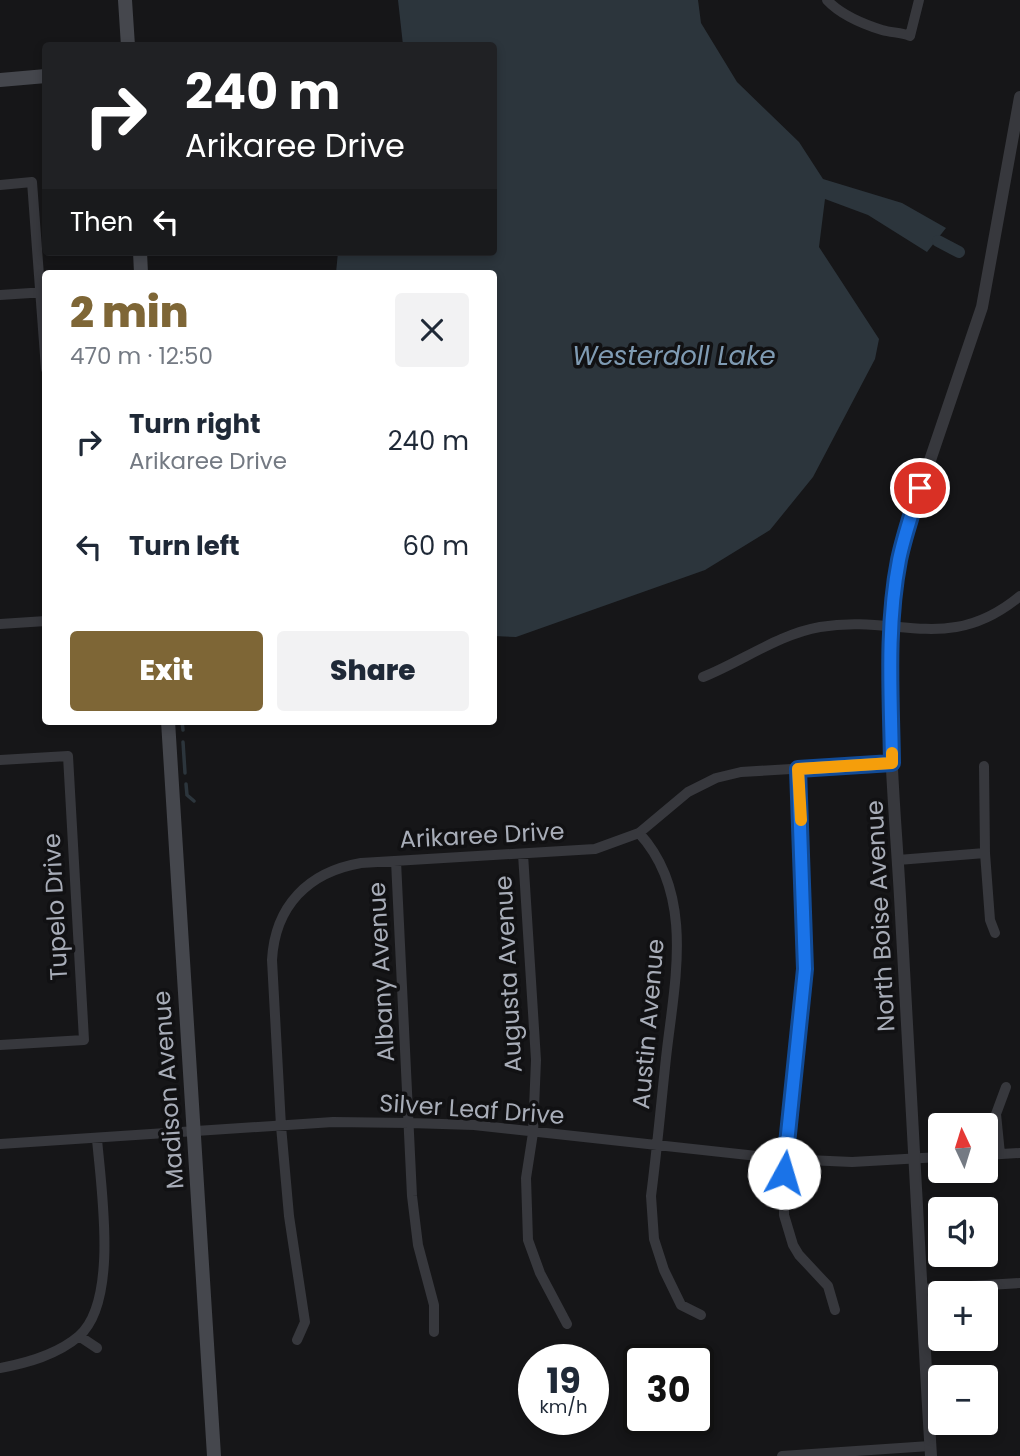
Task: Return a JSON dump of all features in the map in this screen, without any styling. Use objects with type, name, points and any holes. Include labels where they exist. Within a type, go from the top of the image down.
[{"type":"main road","points":[[125,0],[128,42]]},
{"type":"main road","points":[[0,80],[42,76]]},
{"type":"main road","name":"Madison Avenue","points":[[168,725],[214,1456]]},
{"type":"street","points":[[827,0],[837,11],[884,31],[898,31],[910,36],[919,0]]},
{"type":"street","name":"North Boise Avenue","points":[[931,1451],[892,763],[891,625],[896,579],[906,531],[982,307],[1020,97]]},
{"type":"street","points":[[0,185],[32,182],[42,283]]},
{"type":"street","points":[[0,295],[42,293]]},
{"type":"street","points":[[703,677],[793,636],[817,628],[891,625],[933,630],[956,628],[992,616],[1020,596]]},
{"type":"street","points":[[0,624],[42,621]]},
{"type":"street","name":"Tupelo Drive","points":[[0,760],[68,756],[84,1040],[0,1045]]},
{"type":"street","name":"Arikaree Drive","points":[[297,1340],[305,1322],[289,1216],[281,1126],[273,949],[280,923],[296,896],[307,884],[342,866],[595,849],[639,833],[688,792],[706,782],[741,772],[892,763]]},
{"type":"street","points":[[984,766],[985,853],[990,920],[995,933]]},
{"type":"street","points":[[798,769],[805,969],[785,1159],[783,1215],[799,1255],[828,1286],[835,1310]]},
{"type":"street","name":"Austin Avenue","points":[[639,833],[655,854],[668,884],[679,940],[651,1196],[652,1224],[658,1254],[681,1305],[701,1314]]},
{"type":"street","points":[[898,860],[985,853]]},
{"type":"street","name":"Augusta Avenue","points":[[523,854],[536,1060],[533,1133],[526,1178],[528,1241],[540,1273],[567,1324]]},
{"type":"street","name":"Albany Avenue","points":[[396,861],[412,1196],[418,1245],[434,1305],[434,1332]]},
{"type":"street","points":[[285,887],[296,896]]},
{"type":"street","points":[[1006,1087],[996,1114],[1000,1154],[1020,1153]]},
{"type":"street","name":"Silver Leaf Drive","points":[[0,1144],[333,1122],[410,1123],[474,1125],[785,1159],[852,1162],[928,1157]]},
{"type":"street","points":[[0,1367],[35,1360],[79,1336],[87,1326],[99,1299],[105,1270],[97,1139]]},
{"type":"street","points":[[922,1289],[1020,1283]]},
{"type":"street","points":[[79,1336],[97,1348]]},
{"type":"street","points":[[782,1456],[931,1451]]},
{"type":"water","name":"Westerdoll Lake","points":[[398,0],[698,0],[701,23],[737,82],[799,142],[823,179],[902,203],[946,228],[927,252],[868,215],[825,199],[819,247],[879,339],[875,359],[813,477],[770,530],[705,570],[516,637],[497,636],[497,270],[336,270],[338,256],[497,256],[497,42],[403,42]]},
{"type":"waterway","points":[[938,241],[959,252]]},
{"type":"waterway","points":[[182,725],[183,730]]},
{"type":"waterway","points":[[183,742],[185,773]]},
{"type":"waterway","points":[[186,784],[187,795],[194,801]]},
{"type":"slow traffic","points":[[801,820],[798,769],[892,763],[892,753]]},
{"type":"route","points":[[784,1173],[805,969],[798,769],[892,763],[890,654],[893,601],[903,540],[920,488]]}]
